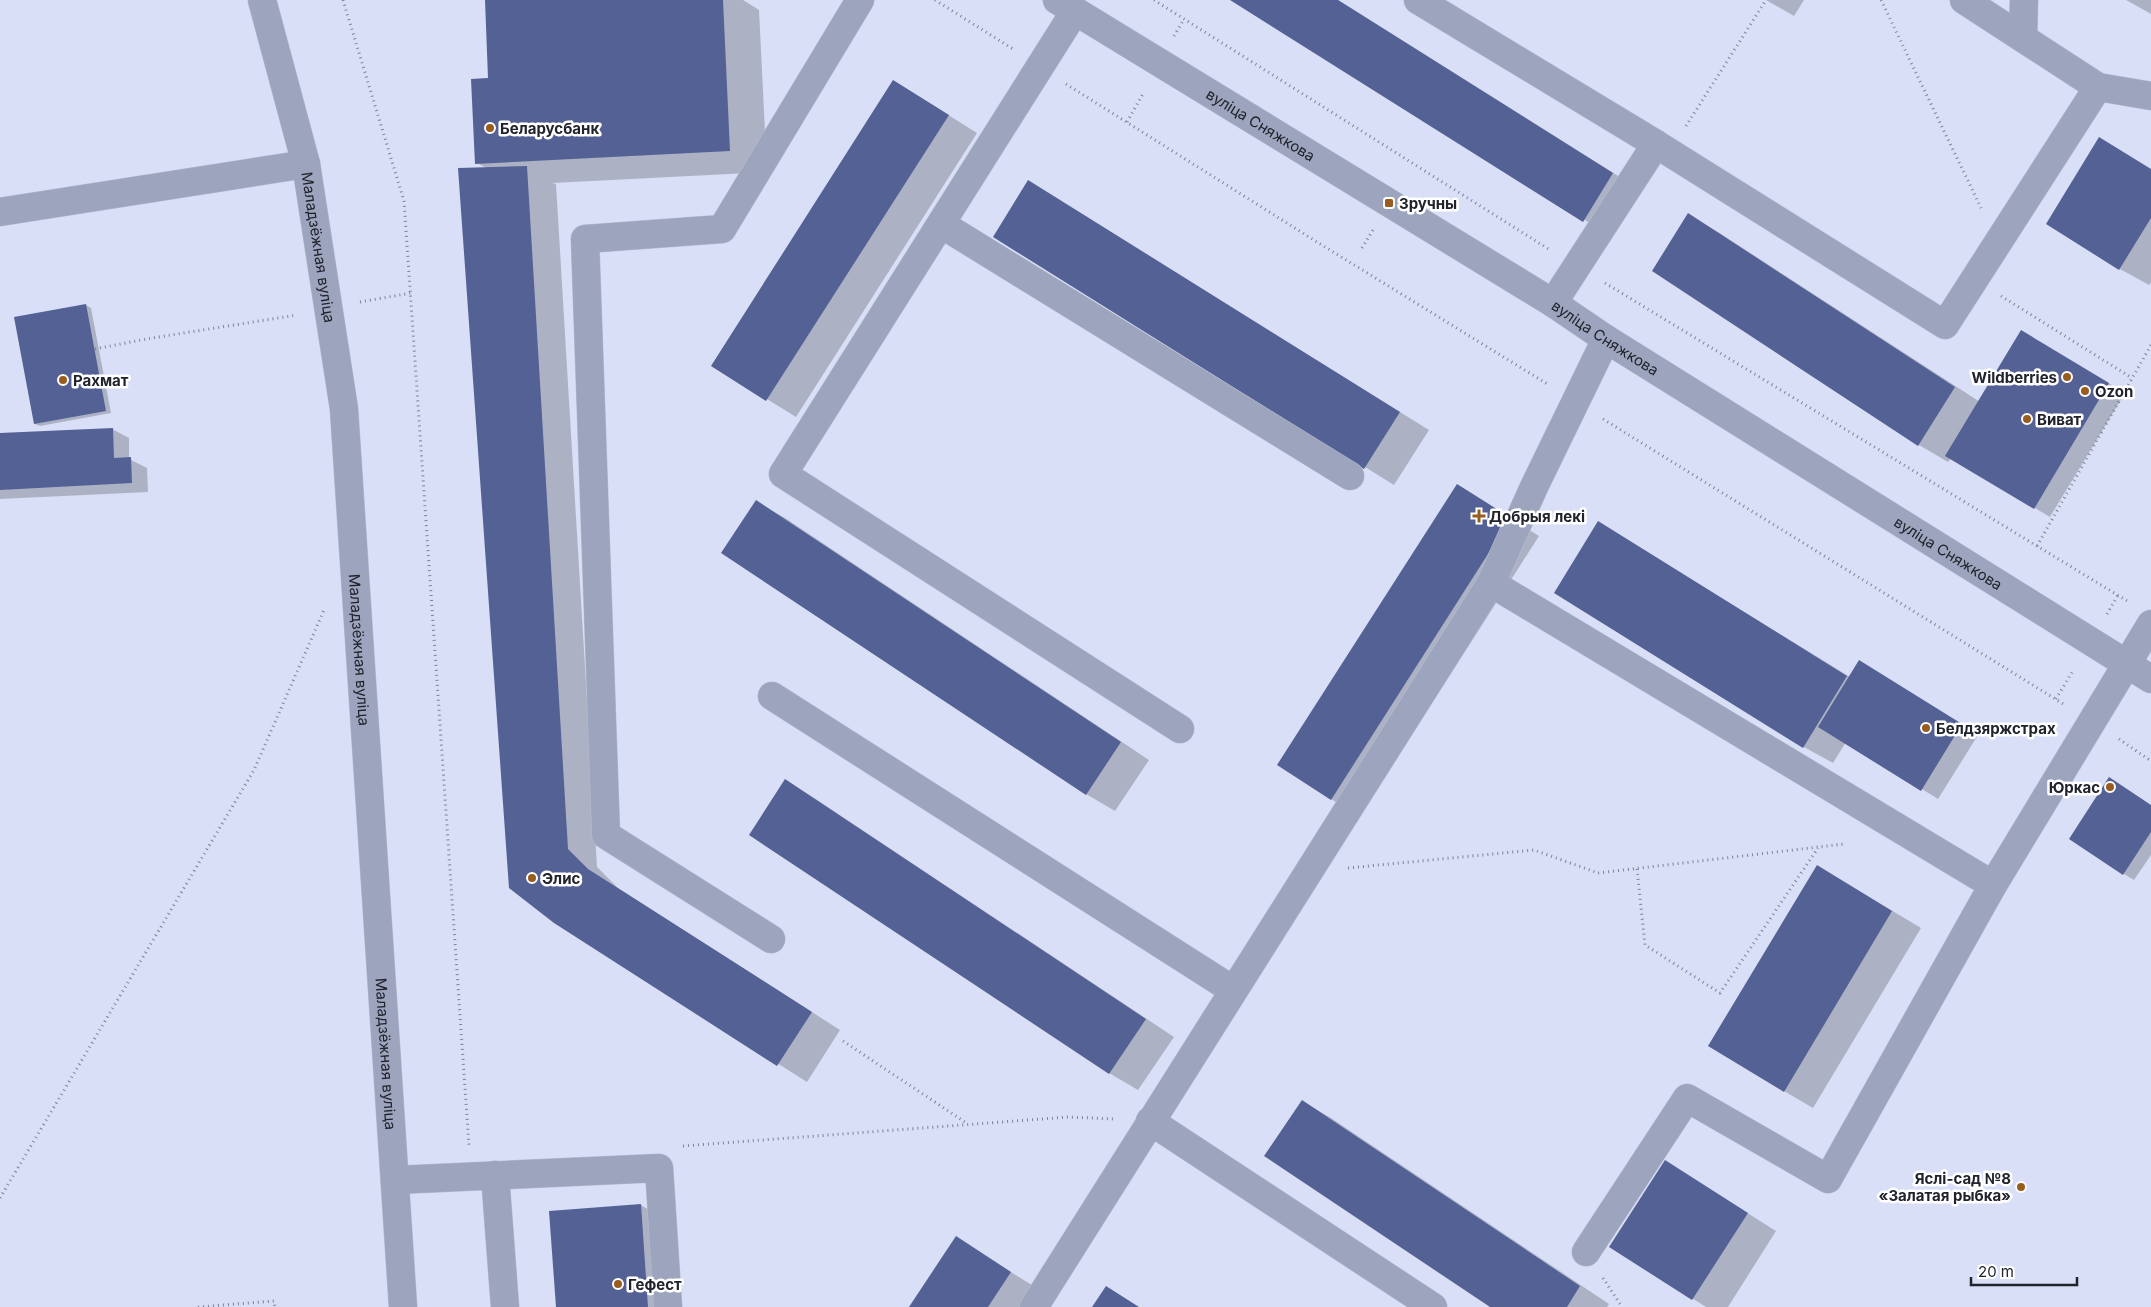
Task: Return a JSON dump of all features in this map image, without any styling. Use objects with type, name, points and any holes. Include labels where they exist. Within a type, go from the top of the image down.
[{"type":"street","name":"Маладзёжная вуліца","points":[[262,0],[306,164],[344,409],[403,1307]]},
{"type":"street","points":[[771,939],[606,835],[585,239],[722,229],[860,0]]},
{"type":"street","points":[[1418,0],[1663,148],[1945,325],[2098,87]]},
{"type":"street","points":[[1964,0],[2098,87],[2151,96]]},
{"type":"street","points":[[2023,38],[2024,0]]},
{"type":"street","points":[[1066,5],[1040,67],[783,474],[1180,729]]},
{"type":"street","name":"вуліца Сняжкова","points":[[1066,5],[1553,303],[1606,339],[2151,679]]},
{"type":"street","points":[[1553,303],[1576,266],[1663,148]]},
{"type":"street","points":[[0,212],[306,164]]},
{"type":"street","points":[[941,224],[1350,476]]},
{"type":"street","points":[[1034,1307],[1491,583],[1606,339]]},
{"type":"street","points":[[1491,583],[1993,885]]},
{"type":"street","points":[[1586,1252],[1687,1098],[1828,1179],[1993,885],[2128,664],[2143,615]]},
{"type":"street","points":[[772,696],[1233,990]]},
{"type":"street","points":[[1150,1121],[1433,1307]]},
{"type":"street","points":[[395,1180],[659,1168],[668,1307]]},
{"type":"street","points":[[495,1175],[505,1307]]},
{"type":"path","points":[[343,0],[404,200],[469,1142]]},
{"type":"path","points":[[935,0],[1317,242],[2092,722],[2151,761]]},
{"type":"path","points":[[1154,0],[1576,266],[2037,546],[2143,615]]},
{"type":"path","points":[[1663,148],[1766,0]]},
{"type":"path","points":[[1881,0],[1998,243]]},
{"type":"path","points":[[1974,279],[2132,378]]},
{"type":"path","points":[[95,350],[146,338],[302,315],[329,308],[411,293]]},
{"type":"path","points":[[2037,546],[2151,345]]},
{"type":"path","points":[[0,1198],[254,770],[328,601]]},
{"type":"path","points":[[1308,872],[1534,850],[1598,873],[1844,844]]},
{"type":"path","points":[[1637,869],[1645,945],[1720,993],[1818,848]]},
{"type":"path","points":[[842,1041],[969,1124]]},
{"type":"path","points":[[659,1168],[674,1146],[1068,1117],[1150,1121]]},
{"type":"path","points":[[198,1307],[274,1301],[275,1307]]},
{"type":"building","points":[[485,0],[723,0],[730,151],[475,164],[471,79],[488,78]]},
{"type":"building","points":[[1230,0],[1338,0],[1613,173],[1583,222]]},
{"type":"building","points":[[893,80],[949,115],[766,401],[711,366]]},
{"type":"building","points":[[2099,137],[2151,169],[2151,218],[2119,270],[2046,224]]},
{"type":"building","points":[[527,166],[568,849],[588,869],[812,1012],[777,1066],[554,923],[509,888],[458,168]]},
{"type":"building","points":[[1028,180],[1400,412],[1364,469],[993,237]]},
{"type":"building","points":[[1688,213],[1955,387],[1918,446],[1652,271]]},
{"type":"building","name":"Рахмат","points":[[86,304],[106,411],[34,424],[14,317]]},
{"type":"building","name":"Виват","points":[[2021,330],[2109,383],[2034,509],[1945,456]]},
{"type":"building","points":[[113,428],[114,458],[131,457],[132,483],[0,490],[0,433]]},
{"type":"building","points":[[1457,484],[1511,518],[1331,800],[1277,765]]},
{"type":"building","points":[[756,500],[1121,742],[1086,795],[721,553]]},
{"type":"building","points":[[1598,521],[1847,676],[1803,748],[1554,593]]},
{"type":"building","points":[[1859,660],[1962,724],[1921,791],[1818,727]]},
{"type":"building","points":[[2109,777],[2151,805],[2151,832],[2123,875],[2069,839]]},
{"type":"building","points":[[785,779],[1146,1019],[1109,1074],[749,835]]},
{"type":"building","points":[[1817,865],[1892,911],[1784,1092],[1708,1046]]},
{"type":"building","points":[[1302,1100],[1580,1286],[1567,1307],[1490,1307],[1264,1156]]},
{"type":"building","points":[[1665,1160],[1748,1213],[1692,1300],[1609,1247]]},
{"type":"building","points":[[641,1204],[648,1307],[556,1307],[549,1211]]},
{"type":"building","points":[[956,1236],[1011,1272],[988,1307],[909,1307]]},
{"type":"building","points":[[1106,1286],[1139,1307],[1092,1307]]},
{"type":"place","name":"Беларусбанк","points":[[490,128]]},
{"type":"place","name":"Зручны","points":[[1389,203]]},
{"type":"place","name":"Wildberries","points":[[2067,377]]},
{"type":"place","name":"Рахмат","points":[[63,380]]},
{"type":"place","name":"Ozon","points":[[2085,391]]},
{"type":"place","name":"Виват","points":[[2027,419]]},
{"type":"place","name":"Добрыя лекі","points":[[1479,516]]},
{"type":"place","name":"Белдзяржстрах","points":[[1926,728]]},
{"type":"place","name":"Юркас","points":[[2110,787]]},
{"type":"place","name":"Элис","points":[[532,878]]},
{"type":"place","name":"Яслі-сад №8 «Залатая рыбка»","points":[[2021,1187]]},
{"type":"place","name":"Гефест","points":[[618,1284]]}]
